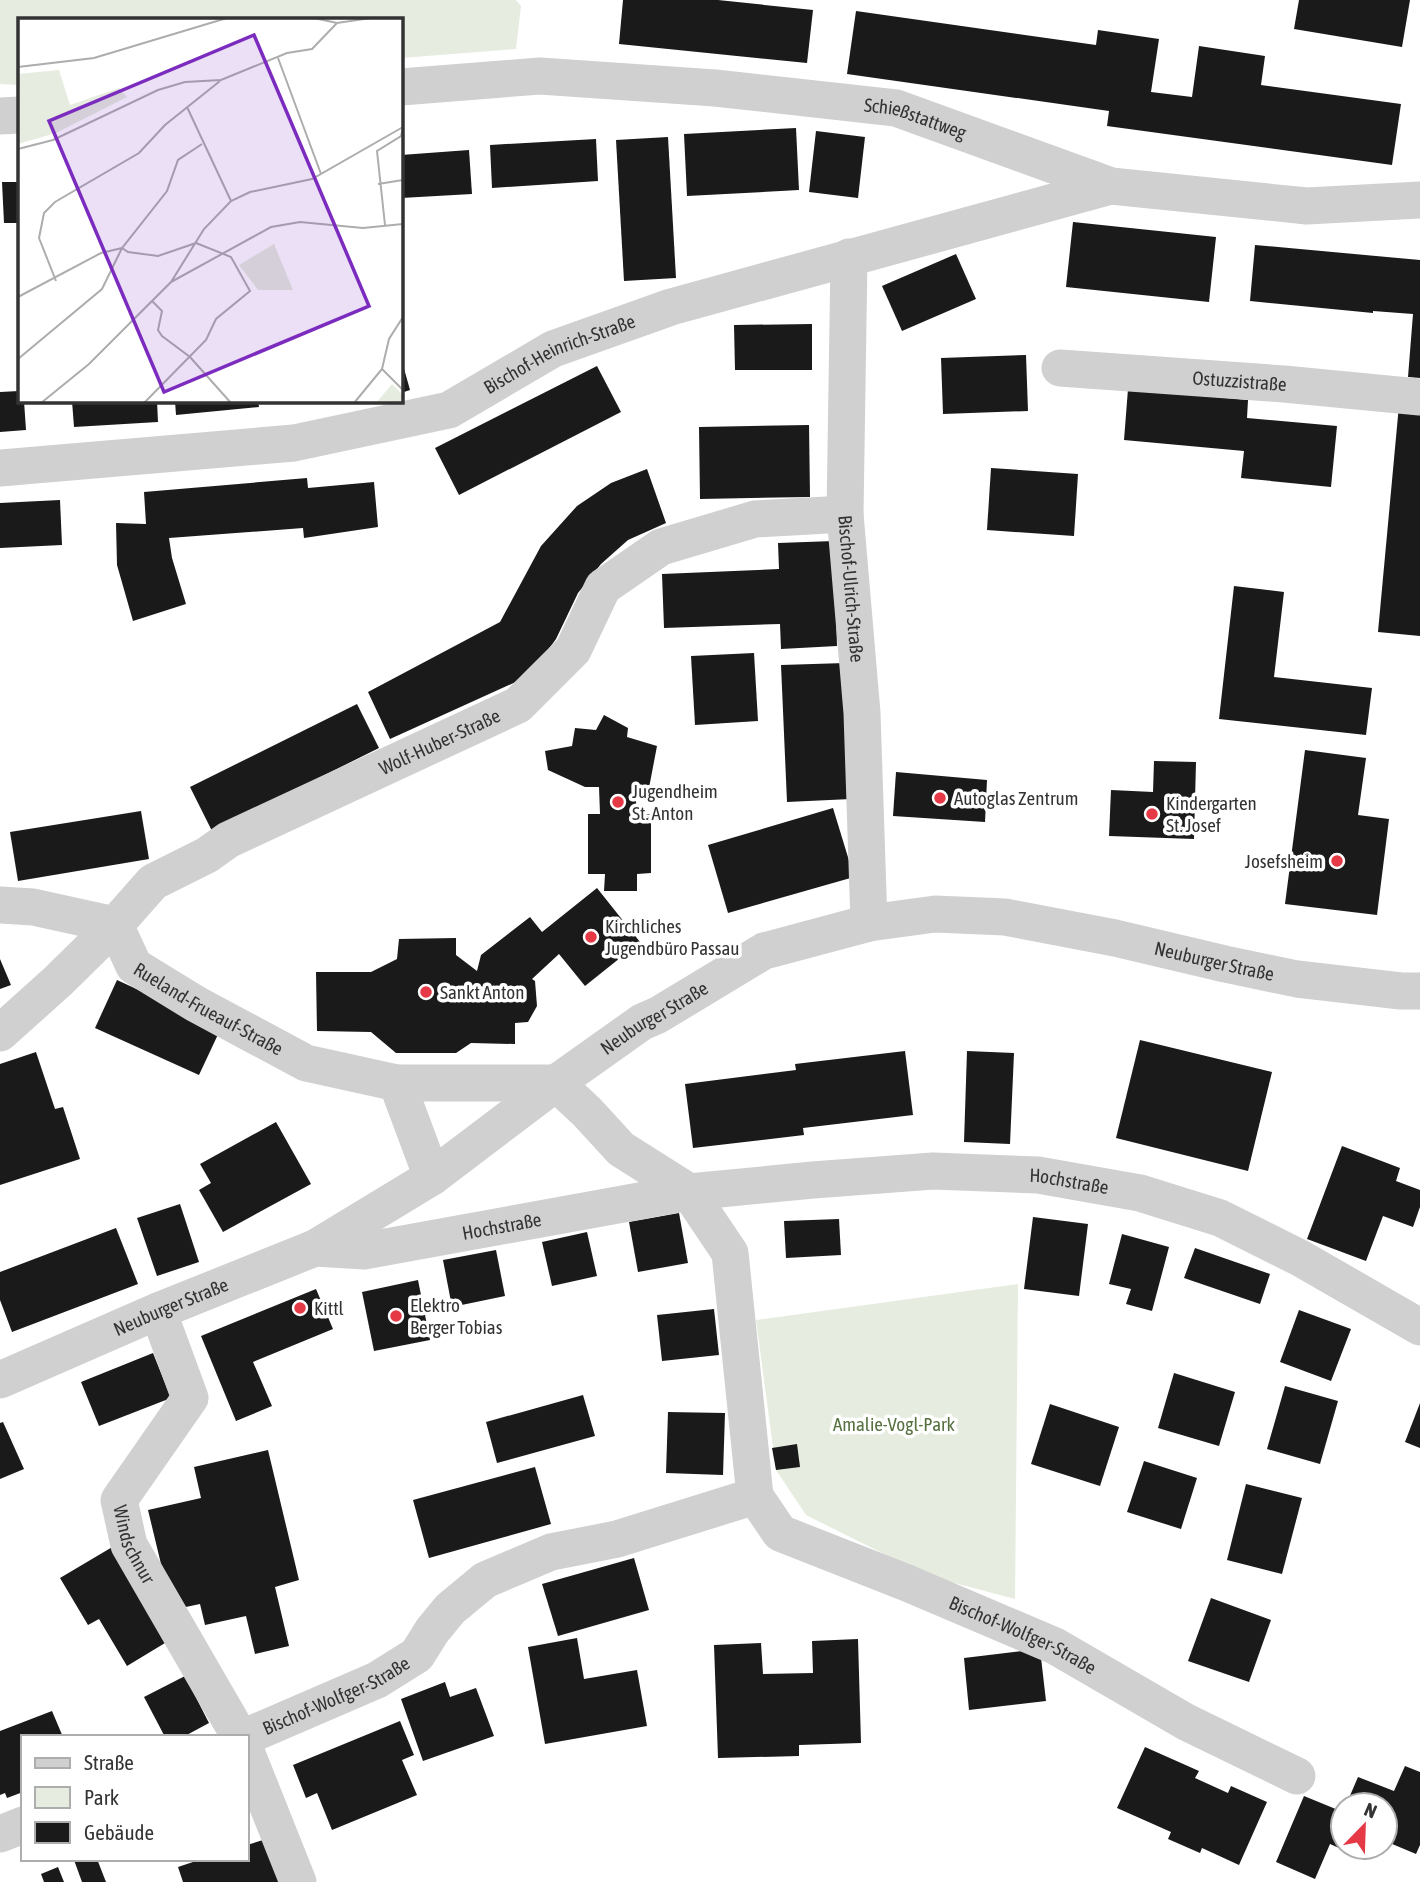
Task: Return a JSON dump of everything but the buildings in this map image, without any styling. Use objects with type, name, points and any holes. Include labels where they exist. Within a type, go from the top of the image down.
[{"type":"street","name":"Schießstattweg","points":[[402,87],[540,76],[715,88],[896,108],[1111,186],[1307,206],[1420,200]]},
{"type":"street","points":[[0,116],[18,115]]},
{"type":"street","name":"Bischof-Heinrich-Straße","points":[[0,468],[294,443],[449,410],[553,349],[671,307],[1111,186]]},
{"type":"street","name":"Bischof-Ulrich-Straße","points":[[849,257],[845,514],[862,713],[869,923]]},
{"type":"street","name":"Ostuzzistraße","points":[[1060,368],[1420,397]]},
{"type":"street","name":"Wolf-Huber-Straße","points":[[115,925],[153,882],[207,855],[228,840],[518,705],[573,650],[603,587],[661,547],[755,519],[845,514]]},
{"type":"street","points":[[0,905],[33,907],[115,925]]},
{"type":"street","name":"Neuburger Straße","points":[[0,1380],[158,1311],[315,1248],[432,1177],[556,1083],[642,1023],[764,951],[869,923],[935,914],[1005,917],[1115,938],[1297,979],[1420,991]]},
{"type":"street","points":[[0,1033],[115,925]]},
{"type":"street","name":"Rueland-Frueauf-Straße","points":[[115,925],[134,966],[196,1004],[306,1063],[397,1083],[556,1083]]},
{"type":"street","points":[[397,1083],[432,1177]]},
{"type":"street","points":[[556,1083],[621,1149],[688,1192]]},
{"type":"street","name":"Hochstraße","points":[[315,1248],[364,1251],[688,1192],[933,1171],[1038,1175],[1140,1193],[1220,1218],[1300,1258],[1420,1326]]},
{"type":"street","name":"Bischof-Wolfger-Straße","points":[[688,1192],[730,1253],[755,1496],[780,1533],[1055,1646],[1186,1722],[1297,1776]]},
{"type":"street","name":"Windschnur","points":[[158,1311],[190,1398],[119,1500],[130,1545],[239,1735]]},
{"type":"street","name":"Bischof-Wolfger-Straße","points":[[248,1736],[377,1680],[416,1655],[450,1609],[485,1580],[551,1552],[617,1539],[755,1496]]},
{"type":"street","points":[[248,1757],[298,1882]]},
{"type":"street","points":[[0,1834],[21,1826]]},
{"type":"green space","points":[[0,0],[516,0],[521,6],[516,49],[402,58],[402,18],[18,18],[18,85],[0,84]]},
{"type":"green space","name":"Amalie-Vogl-Park","points":[[1018,1284],[1015,1599],[928,1576],[806,1515],[776,1470],[756,1320]]},
{"type":"place","name":"Autoglas Zentrum","points":[[940,798]]},
{"type":"place","name":"Jugendheim St. Anton","points":[[618,802]]},
{"type":"place","name":"Kindergarten St. Josef","points":[[1152,814]]},
{"type":"place","name":"Josefsheim","points":[[1337,861]]},
{"type":"place","name":"Kirchliches Jugendbüro Passau","points":[[591,937]]},
{"type":"place","name":"Sankt Anton","points":[[426,992]]},
{"type":"place","name":"Kittl","points":[[300,1308]]},
{"type":"place","name":"Elektro Berger Tobias","points":[[396,1316]]}]
